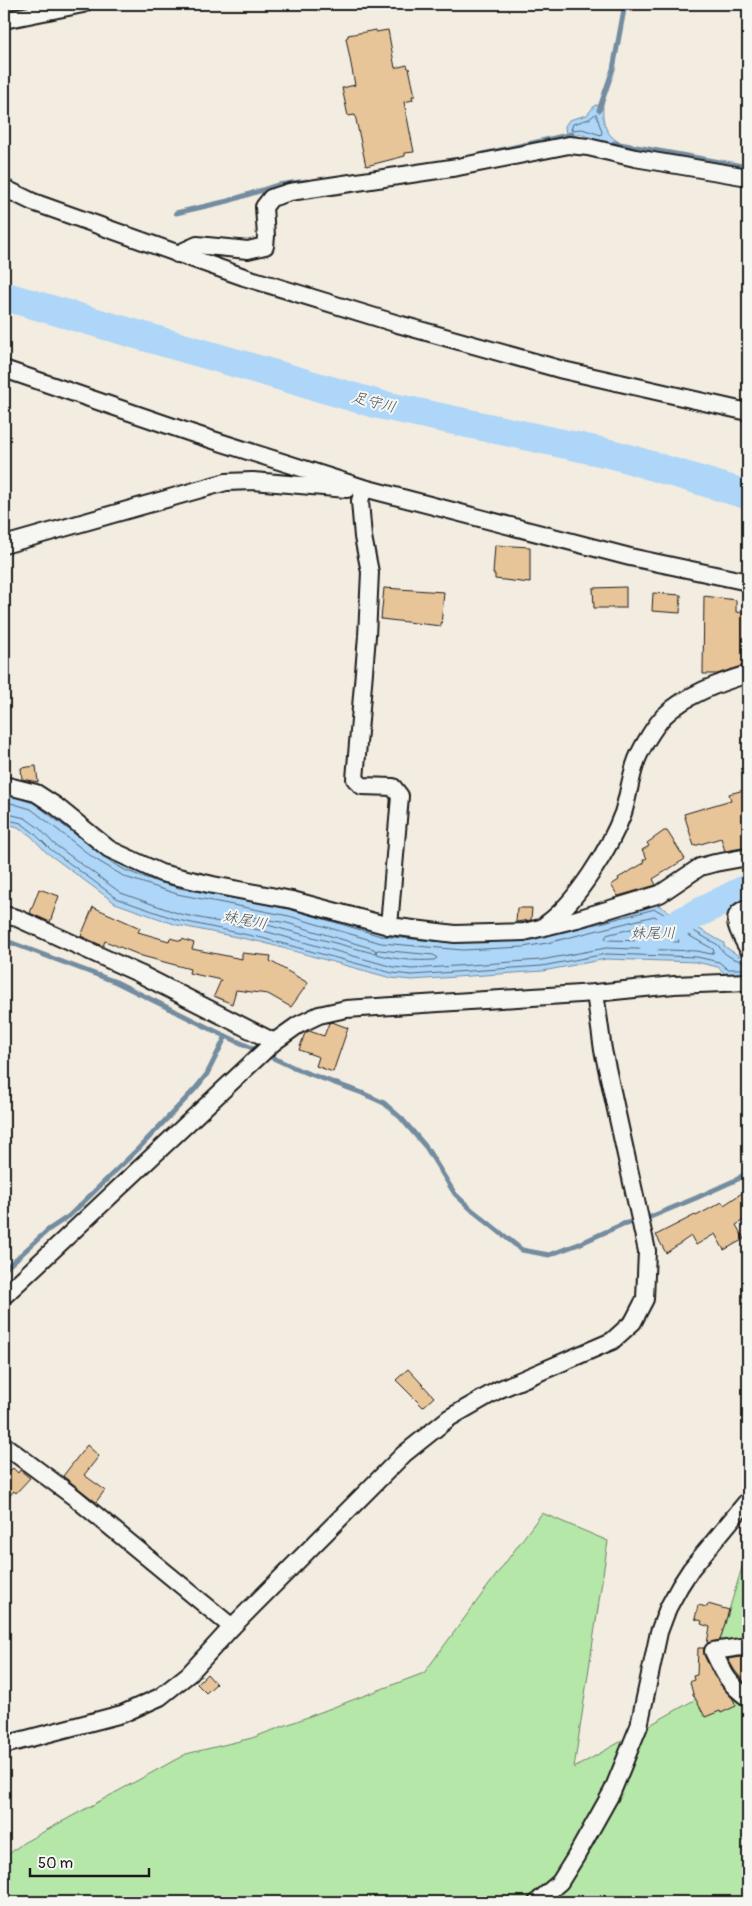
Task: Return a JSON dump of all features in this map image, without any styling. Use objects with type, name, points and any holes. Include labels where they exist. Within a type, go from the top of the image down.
[{"type":"street","points":[[4,20],[83,4]]},
{"type":"street","points":[[177,254],[197,245],[248,250],[265,246],[264,207],[270,198],[290,192],[458,167],[568,145],[588,146],[635,158],[748,176]]},
{"type":"street","points":[[4,188],[32,202],[177,254],[244,277],[398,324],[563,370],[748,412]]},
{"type":"street","points":[[4,369],[181,430],[364,488],[630,557],[748,582]]},
{"type":"street","points":[[4,545],[226,482],[253,481],[336,489],[364,488]]},
{"type":"street","points":[[364,488],[360,501],[363,537],[370,572],[367,636],[355,779],[362,786],[393,787],[400,796],[389,926]]},
{"type":"street","points":[[540,928],[558,915],[605,853],[622,814],[630,790],[635,764],[645,744],[663,717],[683,701],[723,681],[748,674]]},
{"type":"street","points":[[4,785],[36,793],[56,806],[109,849],[161,873],[292,900],[389,926],[455,934],[524,932],[540,928],[637,902],[660,894],[700,867],[748,857]]},
{"type":"street","points":[[748,908],[741,910],[737,914],[736,919],[737,929],[748,948]]},
{"type":"street","points":[[4,915],[17,918],[140,974],[266,1049]]},
{"type":"street","points":[[4,1296],[266,1049],[298,1024],[319,1015],[346,1009],[595,993],[674,985],[748,982]]},
{"type":"street","points":[[4,1745],[122,1714],[160,1697],[189,1674],[232,1627],[404,1454],[449,1418],[498,1390],[612,1341],[632,1322],[645,1300],[647,1251],[603,1050],[595,993]]},
{"type":"street","points":[[4,1446],[74,1496],[232,1627]]},
{"type":"street","points":[[537,1902],[560,1882],[612,1792],[639,1726],[659,1632],[668,1608],[680,1586],[748,1500]]},
{"type":"street","points":[[748,1646],[713,1651],[723,1673],[735,1689],[748,1698]]},
{"type":"green space","points":[[542,1513],[608,1541],[574,1768],[703,1695],[744,1561],[748,1558],[748,1902],[449,1902],[442,1896],[430,1902],[4,1902],[4,1858],[23,1843],[186,1754],[252,1738],[424,1673]]},
{"type":"water","points":[[595,105],[603,106],[605,127],[610,135],[619,142],[618,148],[581,134],[566,138],[565,126],[569,120],[587,115]]},
{"type":"water","name":"妹尾川","points":[[4,789],[36,799],[102,849],[443,937],[656,904],[724,943],[724,946],[739,956],[748,957],[748,974],[725,974],[718,967],[696,962],[606,959],[543,971],[412,980],[391,978],[261,942],[177,925],[115,903],[46,852],[31,836],[18,827],[4,823]]},
{"type":"building","points":[[376,30],[376,32],[388,30],[395,68],[407,65],[409,68],[415,96],[412,96],[413,100],[404,102],[414,152],[405,153],[405,156],[366,166],[355,115],[348,116],[342,88],[355,85],[346,38],[348,35]]},
{"type":"building","points":[[495,545],[530,547],[530,583],[495,579],[495,574],[493,574]]},
{"type":"building","points":[[626,587],[626,608],[594,608],[593,588]]},
{"type":"building","points":[[384,588],[444,592],[441,626],[381,619]]},
{"type":"building","points":[[653,593],[681,595],[680,613],[652,611]]},
{"type":"building","points":[[704,596],[736,600],[736,612],[748,613],[748,663],[743,663],[744,665],[717,674],[703,674]]},
{"type":"building","points":[[36,766],[38,782],[22,779],[21,768]]},
{"type":"building","points":[[748,789],[748,847],[725,851],[721,838],[694,846],[684,814],[731,800],[729,794]]},
{"type":"building","points":[[664,831],[667,831],[685,859],[653,879],[656,885],[618,896],[611,885],[619,880],[618,878],[644,863],[643,860],[647,858],[642,850],[649,846],[647,843]]},
{"type":"building","points":[[39,889],[59,896],[50,922],[30,913]]},
{"type":"building","points":[[93,907],[140,928],[138,932],[169,941],[170,938],[194,943],[192,949],[242,959],[242,953],[271,956],[270,961],[308,983],[291,1007],[268,994],[236,990],[232,1004],[214,996],[221,980],[189,973],[190,969],[142,956],[105,941],[103,946],[81,936]]},
{"type":"building","points":[[517,908],[532,908],[531,920],[516,922]]},
{"type":"building","points":[[332,1022],[348,1028],[333,1072],[316,1066],[319,1057],[299,1050],[305,1033],[309,1031],[324,1036],[329,1023]]},
{"type":"building","points":[[748,1189],[748,1217],[736,1225],[744,1239],[724,1250],[715,1234],[696,1245],[691,1236],[666,1253],[656,1235],[722,1202],[724,1205]]},
{"type":"building","points":[[408,1369],[434,1397],[423,1407],[396,1380]]},
{"type":"building","points":[[87,1445],[99,1456],[84,1475],[105,1490],[96,1502],[63,1476]]},
{"type":"building","points":[[13,1468],[18,1473],[20,1470],[30,1478],[16,1493],[14,1491],[4,1502],[4,1477]]},
{"type":"building","points":[[708,1604],[729,1610],[720,1640],[707,1643],[710,1627],[701,1624],[702,1621],[695,1619],[698,1605],[707,1607]]},
{"type":"building","points":[[698,1648],[704,1648],[704,1655],[714,1676],[733,1699],[736,1706],[721,1713],[720,1711],[705,1717],[693,1694],[690,1682],[694,1680],[693,1676],[697,1675]]},
{"type":"building","points":[[748,1656],[748,1683],[746,1684],[728,1659]]},
{"type":"building","points":[[207,1674],[216,1684],[206,1693],[197,1684]]},
{"type":"waterway","points":[[599,110],[613,69],[625,4]]},
{"type":"waterway","points":[[483,154],[572,134]]},
{"type":"waterway","points":[[614,143],[748,167]]},
{"type":"waterway","points":[[176,213],[228,201],[278,185],[307,181]]},
{"type":"waterway","name":"足守川","points":[[4,296],[377,404],[616,455],[748,495]]},
{"type":"waterway","points":[[649,938],[748,888]]},
{"type":"waterway","points":[[4,940],[116,982],[299,1070],[384,1103],[401,1118],[426,1147],[455,1194],[522,1250],[549,1255],[623,1224],[648,1218],[696,1198],[738,1179],[748,1171]]},
{"type":"waterway","points":[[4,1270],[48,1230],[69,1216],[139,1148],[196,1088],[207,1074],[226,1036]]}]
